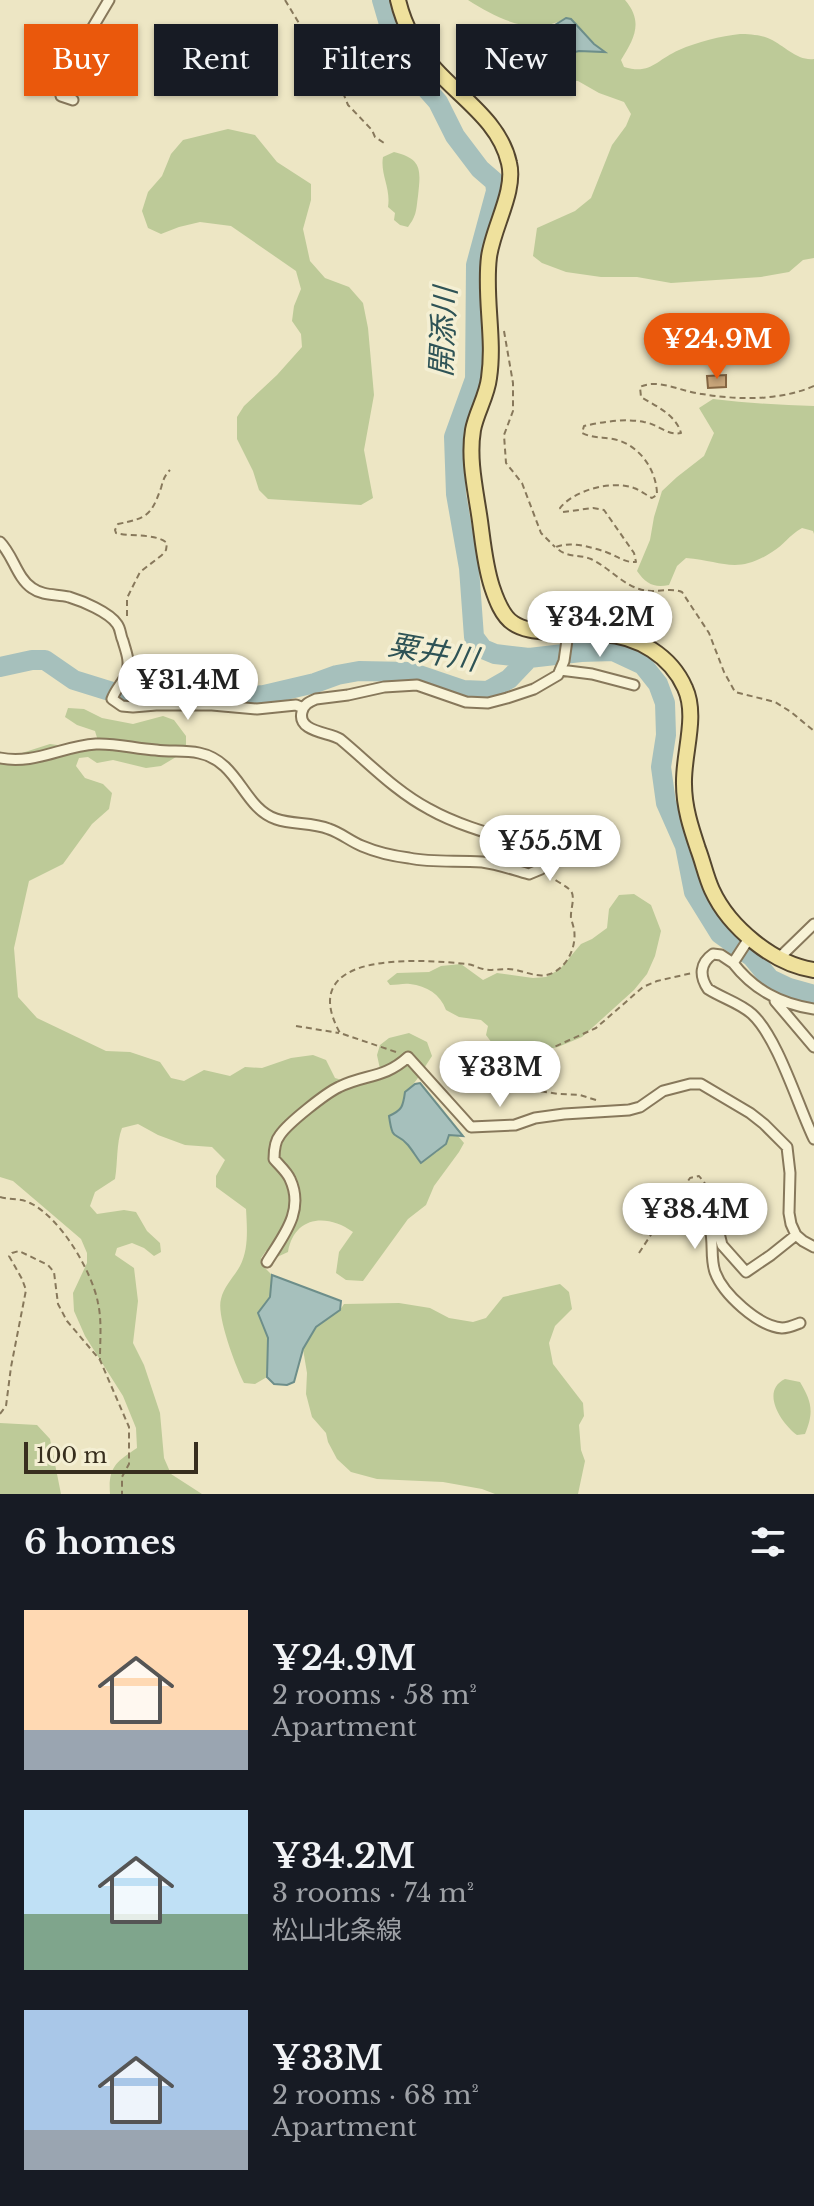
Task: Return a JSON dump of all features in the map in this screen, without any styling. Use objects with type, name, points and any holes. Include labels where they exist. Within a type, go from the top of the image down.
[{"type":"main road","points":[[398,0],[402,19],[416,45],[500,137],[510,164],[510,186],[491,243],[487,272],[489,379],[473,429],[471,454],[486,560],[500,608],[513,623],[568,639],[604,634],[625,636],[663,657],[677,672],[687,691],[690,715],[684,762],[685,804],[712,890],[748,941],[779,958],[814,970]]},
{"type":"street","points":[[73,100],[61,96],[59,84],[109,0]]},
{"type":"street","points":[[0,542],[31,588],[68,597],[101,610],[110,615],[120,628],[129,659],[123,682],[112,699],[122,706],[212,705],[257,709],[296,705],[303,708]]},
{"type":"street","points":[[0,758],[33,759],[95,744],[197,752],[214,757],[225,766],[259,808],[276,819],[320,826],[361,846],[405,858],[485,862],[529,874],[541,869],[544,860],[535,847],[449,819],[427,808],[389,783],[340,739],[309,728],[301,717],[308,702],[316,699],[408,685],[417,685],[466,702],[488,703],[534,689],[558,675],[568,639]]},
{"type":"street","points":[[562,666],[634,685]]},
{"type":"street","points":[[779,958],[814,924]]},
{"type":"street","points":[[734,962],[748,941]]},
{"type":"street","points":[[814,1047],[773,999],[745,979],[734,962],[721,955],[713,954],[707,958],[701,972],[703,982],[708,989],[753,1015],[764,1030],[814,1139]]},
{"type":"street","points":[[773,999],[814,1009]]},
{"type":"street","points":[[267,1262],[293,1218],[296,1204],[290,1179],[274,1159],[275,1145],[280,1135],[337,1087],[388,1072],[408,1057],[471,1127],[515,1125],[535,1118],[564,1114],[629,1110],[640,1107],[663,1091],[701,1084],[750,1113],[787,1147],[791,1224],[796,1235],[814,1247]]},
{"type":"street","points":[[796,1235],[746,1272],[722,1245],[718,1227],[713,1224],[710,1228],[712,1262],[717,1277],[744,1310],[755,1318],[782,1328],[800,1323]]},
{"type":"path","points":[[285,0],[314,48],[334,71],[348,105],[381,143],[387,145]]},
{"type":"path","points":[[504,330],[513,383],[513,411],[504,435],[506,463],[522,483],[541,533],[559,552],[591,559],[640,590],[682,592],[709,633],[735,692],[775,702],[814,731]]},
{"type":"path","points":[[556,547],[582,546],[627,562],[636,562],[634,553],[604,510],[593,508],[566,513],[560,508],[569,499],[604,486],[635,488],[652,498],[657,495],[655,479],[641,454],[615,439],[590,437],[582,433],[584,426],[634,420],[654,424],[668,433],[681,433],[674,419],[641,397],[640,387],[649,383],[700,394],[752,398],[786,394],[814,386]]},
{"type":"path","points":[[120,628],[128,614],[127,598],[140,572],[162,555],[167,543],[159,537],[116,533],[116,526],[149,513],[170,470]]},
{"type":"path","points":[[340,1033],[330,1007],[332,988],[350,970],[363,965],[432,961],[536,975],[548,975],[560,968],[567,961],[575,937],[571,916],[573,896],[570,889],[541,869]]},
{"type":"path","points":[[615,1110],[580,1095],[507,1086],[501,1084],[499,1072],[596,1028],[643,987],[679,975],[701,972]]},
{"type":"path","points":[[296,1026],[340,1033],[408,1057]]},
{"type":"path","points":[[639,1253],[656,1227],[662,1207],[678,1195],[694,1176],[699,1176],[707,1186],[713,1224]]},
{"type":"path","points":[[0,1197],[32,1203],[55,1222],[69,1242],[88,1273],[98,1299],[100,1360]]},
{"type":"path","points":[[0,1414],[6,1406],[26,1290],[9,1256],[19,1251],[48,1265],[54,1272],[62,1313],[100,1360],[129,1427],[129,1464],[122,1477],[122,1494]]},
{"type":"green space","points":[[468,0],[625,0],[636,23],[633,38],[621,60],[624,67],[633,69],[647,68],[693,44],[740,34],[767,38],[797,55],[814,59],[814,258],[803,260],[789,272],[761,277],[671,283],[637,277],[601,277],[566,272],[542,263],[533,256],[537,228],[575,211],[591,198],[612,145],[631,114],[624,102],[576,81],[576,52],[603,52],[571,19],[549,24],[520,24],[491,14]]},
{"type":"green space","points":[[228,129],[255,135],[277,162],[311,184],[311,200],[303,229],[310,261],[325,278],[349,287],[363,303],[374,395],[364,450],[373,498],[361,505],[268,499],[259,490],[237,439],[237,417],[244,406],[302,347],[301,334],[292,321],[301,289],[296,271],[231,226],[200,222],[161,234],[148,228],[142,211],[148,192],[162,176],[171,154],[183,140]]},
{"type":"green space","points":[[394,152],[410,158],[418,166],[416,209],[408,227],[394,220],[395,213],[388,207],[383,157]]},
{"type":"green space","points":[[713,399],[814,406],[814,534],[802,528],[760,559],[739,565],[686,558],[677,566],[669,585],[655,585],[647,582],[637,571],[650,540],[662,491],[704,456],[714,433],[699,408]]},
{"type":"green space","points":[[68,708],[84,709],[102,718],[133,724],[163,716],[174,720],[186,736],[186,751],[161,766],[146,768],[113,760],[97,763],[88,757],[79,758],[76,766],[85,778],[103,784],[112,793],[109,809],[92,824],[63,864],[29,881],[14,948],[18,997],[37,1018],[106,1051],[130,1052],[160,1062],[171,1078],[184,1081],[204,1070],[230,1076],[245,1067],[262,1068],[291,1058],[313,1055],[326,1060],[335,1078],[355,1084],[373,1081],[380,1069],[377,1055],[380,1045],[389,1038],[409,1033],[427,1042],[432,1056],[405,1092],[401,1107],[390,1116],[391,1131],[405,1140],[410,1148],[427,1157],[437,1152],[449,1135],[458,1136],[464,1143],[434,1186],[426,1205],[408,1219],[363,1281],[346,1280],[336,1273],[339,1252],[353,1232],[333,1222],[313,1221],[304,1225],[291,1240],[288,1252],[277,1257],[266,1251],[261,1258],[272,1275],[264,1327],[268,1338],[267,1377],[255,1384],[244,1383],[221,1317],[222,1294],[240,1266],[247,1238],[246,1209],[216,1187],[216,1176],[225,1160],[212,1147],[185,1145],[138,1124],[122,1128],[115,1179],[95,1192],[90,1206],[97,1214],[124,1210],[136,1212],[147,1231],[160,1243],[161,1252],[154,1256],[132,1243],[117,1248],[115,1255],[134,1268],[138,1301],[133,1343],[160,1413],[164,1458],[171,1474],[202,1494],[110,1494],[112,1471],[137,1448],[136,1428],[123,1396],[85,1336],[74,1311],[73,1293],[87,1263],[87,1253],[81,1239],[13,1181],[0,1177],[0,760],[50,744],[79,748],[98,741],[95,731],[65,717]]},
{"type":"green space","points":[[634,894],[651,905],[661,931],[647,974],[634,990],[582,1037],[558,1047],[511,1051],[495,1047],[486,1035],[488,1026],[481,1020],[459,1017],[446,1010],[436,995],[422,987],[390,985],[387,981],[397,973],[429,972],[441,966],[461,964],[483,980],[497,973],[546,977],[560,969],[581,944],[607,928],[609,909],[619,895]]},
{"type":"green space","points":[[560,1284],[569,1292],[572,1309],[555,1326],[549,1343],[553,1364],[583,1403],[584,1416],[579,1425],[585,1461],[578,1494],[495,1494],[443,1482],[377,1479],[351,1472],[337,1459],[326,1433],[312,1417],[306,1394],[303,1349],[316,1327],[344,1304],[399,1303],[430,1308],[449,1318],[473,1322],[486,1318],[503,1297]]},
{"type":"green space","points":[[785,1379],[800,1382],[807,1395],[811,1413],[805,1434],[797,1435],[791,1430],[776,1407],[774,1391]]},
{"type":"green space","points":[[0,1423],[37,1425],[50,1439],[61,1494],[0,1494]]},
{"type":"water","points":[[566,18],[576,24],[556,24]]},
{"type":"water","points":[[576,24],[605,52],[576,52]]},
{"type":"water","points":[[420,1083],[463,1136],[449,1135],[446,1144],[421,1163],[408,1145],[393,1134],[389,1116],[401,1107],[405,1092]]},
{"type":"water","points":[[272,1275],[341,1301],[340,1310],[316,1327],[303,1349],[294,1382],[287,1385],[274,1384],[267,1377],[268,1338],[258,1313],[270,1297]]},
{"type":"building","points":[[726,375],[726,387],[708,388],[707,376]]},
{"type":"waterway","name":"開添川","points":[[382,0],[396,48],[408,68],[438,102],[455,136],[480,169],[495,182],[496,191],[476,265],[475,379],[454,437],[456,494],[469,568],[474,637],[483,649],[495,654],[529,658]]},
{"type":"waterway","name":"粟井川","points":[[0,667],[45,660],[74,680],[132,698],[208,700],[264,695],[359,671],[410,672],[463,690],[488,691],[509,679],[529,658],[613,651],[643,665],[658,684],[665,703],[666,735],[661,767],[666,803],[685,846],[694,892],[720,934],[752,957],[770,979],[814,995]]}]
